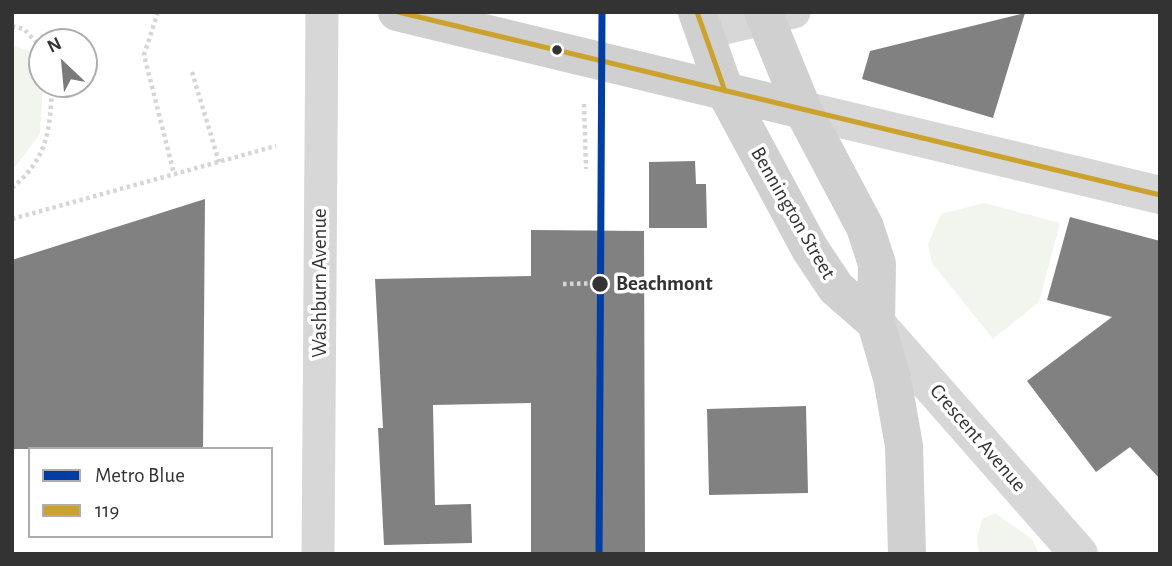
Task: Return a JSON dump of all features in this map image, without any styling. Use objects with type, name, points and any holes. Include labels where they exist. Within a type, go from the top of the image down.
[{"type":"main road","points":[[397,12],[803,110]]},
{"type":"main road","points":[[774,14],[803,110],[872,243],[877,264],[876,323],[892,379],[904,446],[907,554]]},
{"type":"main road","name":"Bennington Street","points":[[700,23],[725,91],[822,269],[851,303],[876,323]]},
{"type":"street","name":"Washburn Avenue","points":[[318,554],[322,12]]},
{"type":"street","points":[[700,23],[774,14]]},
{"type":"street","points":[[803,110],[1160,195]]},
{"type":"street","name":"Crescent Avenue","points":[[876,323],[1079,554]]},
{"type":"path","points":[[158,12],[144,55],[174,174]]},
{"type":"path","points":[[12,26],[24,29],[28,33]]},
{"type":"path","points":[[192,72],[219,162]]},
{"type":"path","points":[[12,188],[36,166],[49,134],[51,98]]},
{"type":"path","points":[[584,104],[586,169]]},
{"type":"path","points":[[13,218],[276,146]]},
{"type":"path","points":[[563,284],[604,283]]},
{"type":"shaded area","points":[[12,45],[28,51],[28,98],[42,98],[40,134],[12,171]]},
{"type":"shaded area","points":[[984,203],[1060,223],[1039,302],[993,339],[932,263],[928,244],[941,214]]},
{"type":"shaded area","points":[[995,513],[1032,539],[1039,554],[979,554],[977,538],[982,519]]},
{"type":"building","points":[[1025,13],[993,118],[862,79],[870,51]]},
{"type":"building","points":[[695,161],[696,184],[706,184],[707,228],[649,228],[649,162]]},
{"type":"building","points":[[205,199],[203,447],[12,449],[12,260]]},
{"type":"building","points":[[1070,217],[1160,241],[1160,479],[1130,447],[1096,472],[1027,381],[1112,317],[1047,300]]},
{"type":"building","points":[[531,230],[644,231],[645,554],[531,554],[531,403],[433,405],[435,505],[471,504],[472,543],[384,545],[378,428],[383,428],[375,279],[531,276]]},
{"type":"building","points":[[806,406],[808,493],[709,495],[707,409]]},
{"type":"metro line","name":"Blue","points":[[599,554],[602,12]]},
{"type":"transit line","name":"119","points":[[398,12],[1160,195]]},
{"type":"transit line","name":"119","points":[[697,12],[725,91]]},
{"type":"place","name":"Beachmont","points":[[600,284]]}]
